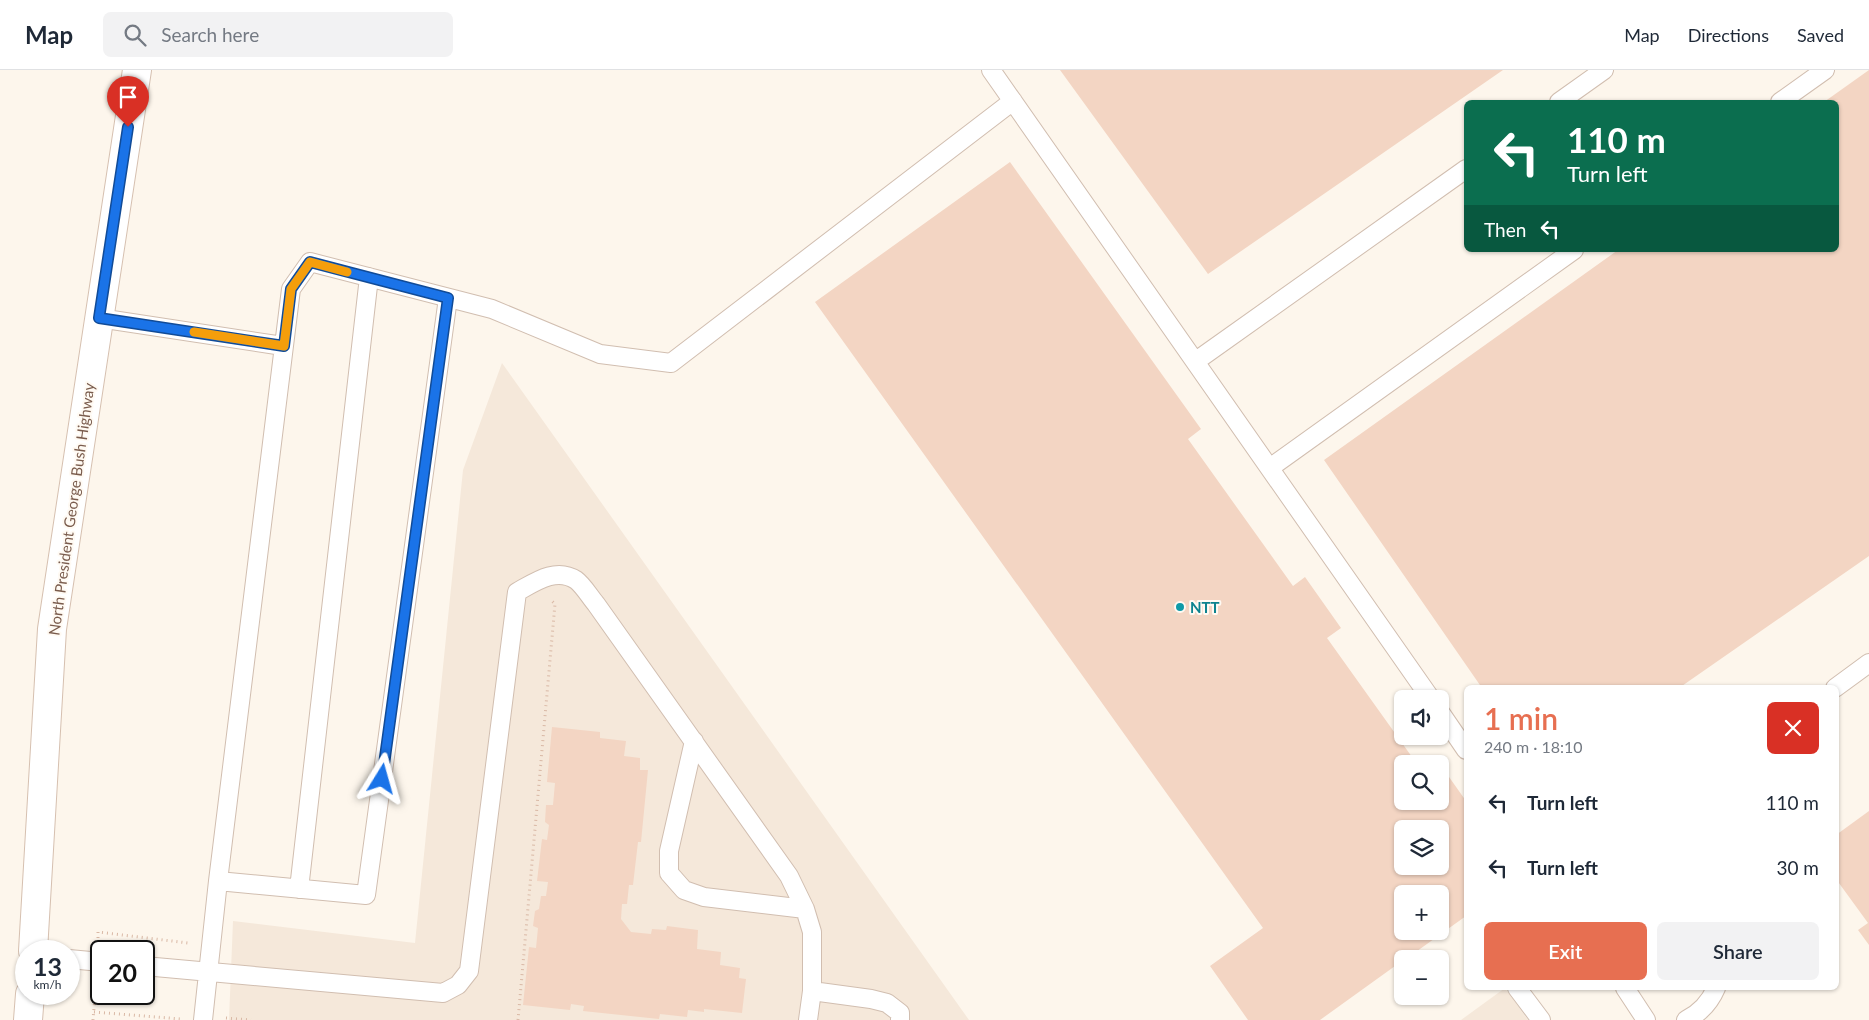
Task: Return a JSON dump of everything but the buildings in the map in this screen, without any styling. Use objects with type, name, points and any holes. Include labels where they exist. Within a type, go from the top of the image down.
[{"type":"main road","name":"North President George Bush Highway","points":[[34,940],[52,629],[137,70]]},
{"type":"main road","points":[[28,1020],[29,1005]]},
{"type":"lane","points":[[991,70],[1425,690]]},
{"type":"lane","points":[[1562,100],[1604,70]]},
{"type":"lane","points":[[1783,100],[1825,70]]},
{"type":"lane","points":[[202,1020],[291,289],[310,262],[492,309],[600,354],[672,363],[1013,101]]},
{"type":"lane","points":[[1196,361],[1464,170]]},
{"type":"lane","points":[[1270,467],[1571,252]]},
{"type":"lane","points":[[299,889],[369,277]]},
{"type":"lane","points":[[218,881],[366,895],[448,298]]},
{"type":"lane","points":[[99,318],[284,346]]},
{"type":"lane","points":[[155,967],[443,993],[458,985],[469,971],[517,592],[542,578],[559,575],[576,580],[596,604],[790,876],[805,909],[812,932],[812,991],[808,1020]]},
{"type":"lane","points":[[1839,685],[1869,663]]},
{"type":"lane","points":[[1449,725],[1464,747]]},
{"type":"lane","points":[[694,741],[669,851],[669,873],[684,890],[704,897],[805,909]]},
{"type":"lane","points":[[1518,990],[1541,1020]]},
{"type":"lane","points":[[1626,990],[1646,1020]]},
{"type":"lane","points":[[1686,1020],[1696,1015],[1711,998],[1715,990]]},
{"type":"lane","points":[[812,991],[887,1003],[902,1018]]},
{"type":"path","points":[[518,1020],[555,604],[532,584]]},
{"type":"path","points":[[94,1012],[182,1019]]},
{"type":"path","points":[[222,1018],[251,1020]]},
{"type":"shaded area","points":[[502,363],[969,1020],[229,1020],[233,921],[415,943],[463,470]]},
{"type":"shaded area","points":[[1502,990],[1506,990],[1528,1020],[1461,1020]]},
{"type":"slow traffic","points":[[194,332],[284,346],[291,289],[310,262],[347,272]]},
{"type":"place","name":"NTT","points":[[1180,607]]},
{"type":"route","points":[[128,127],[99,318],[284,346],[291,289],[310,262],[448,298],[382,779]]}]
